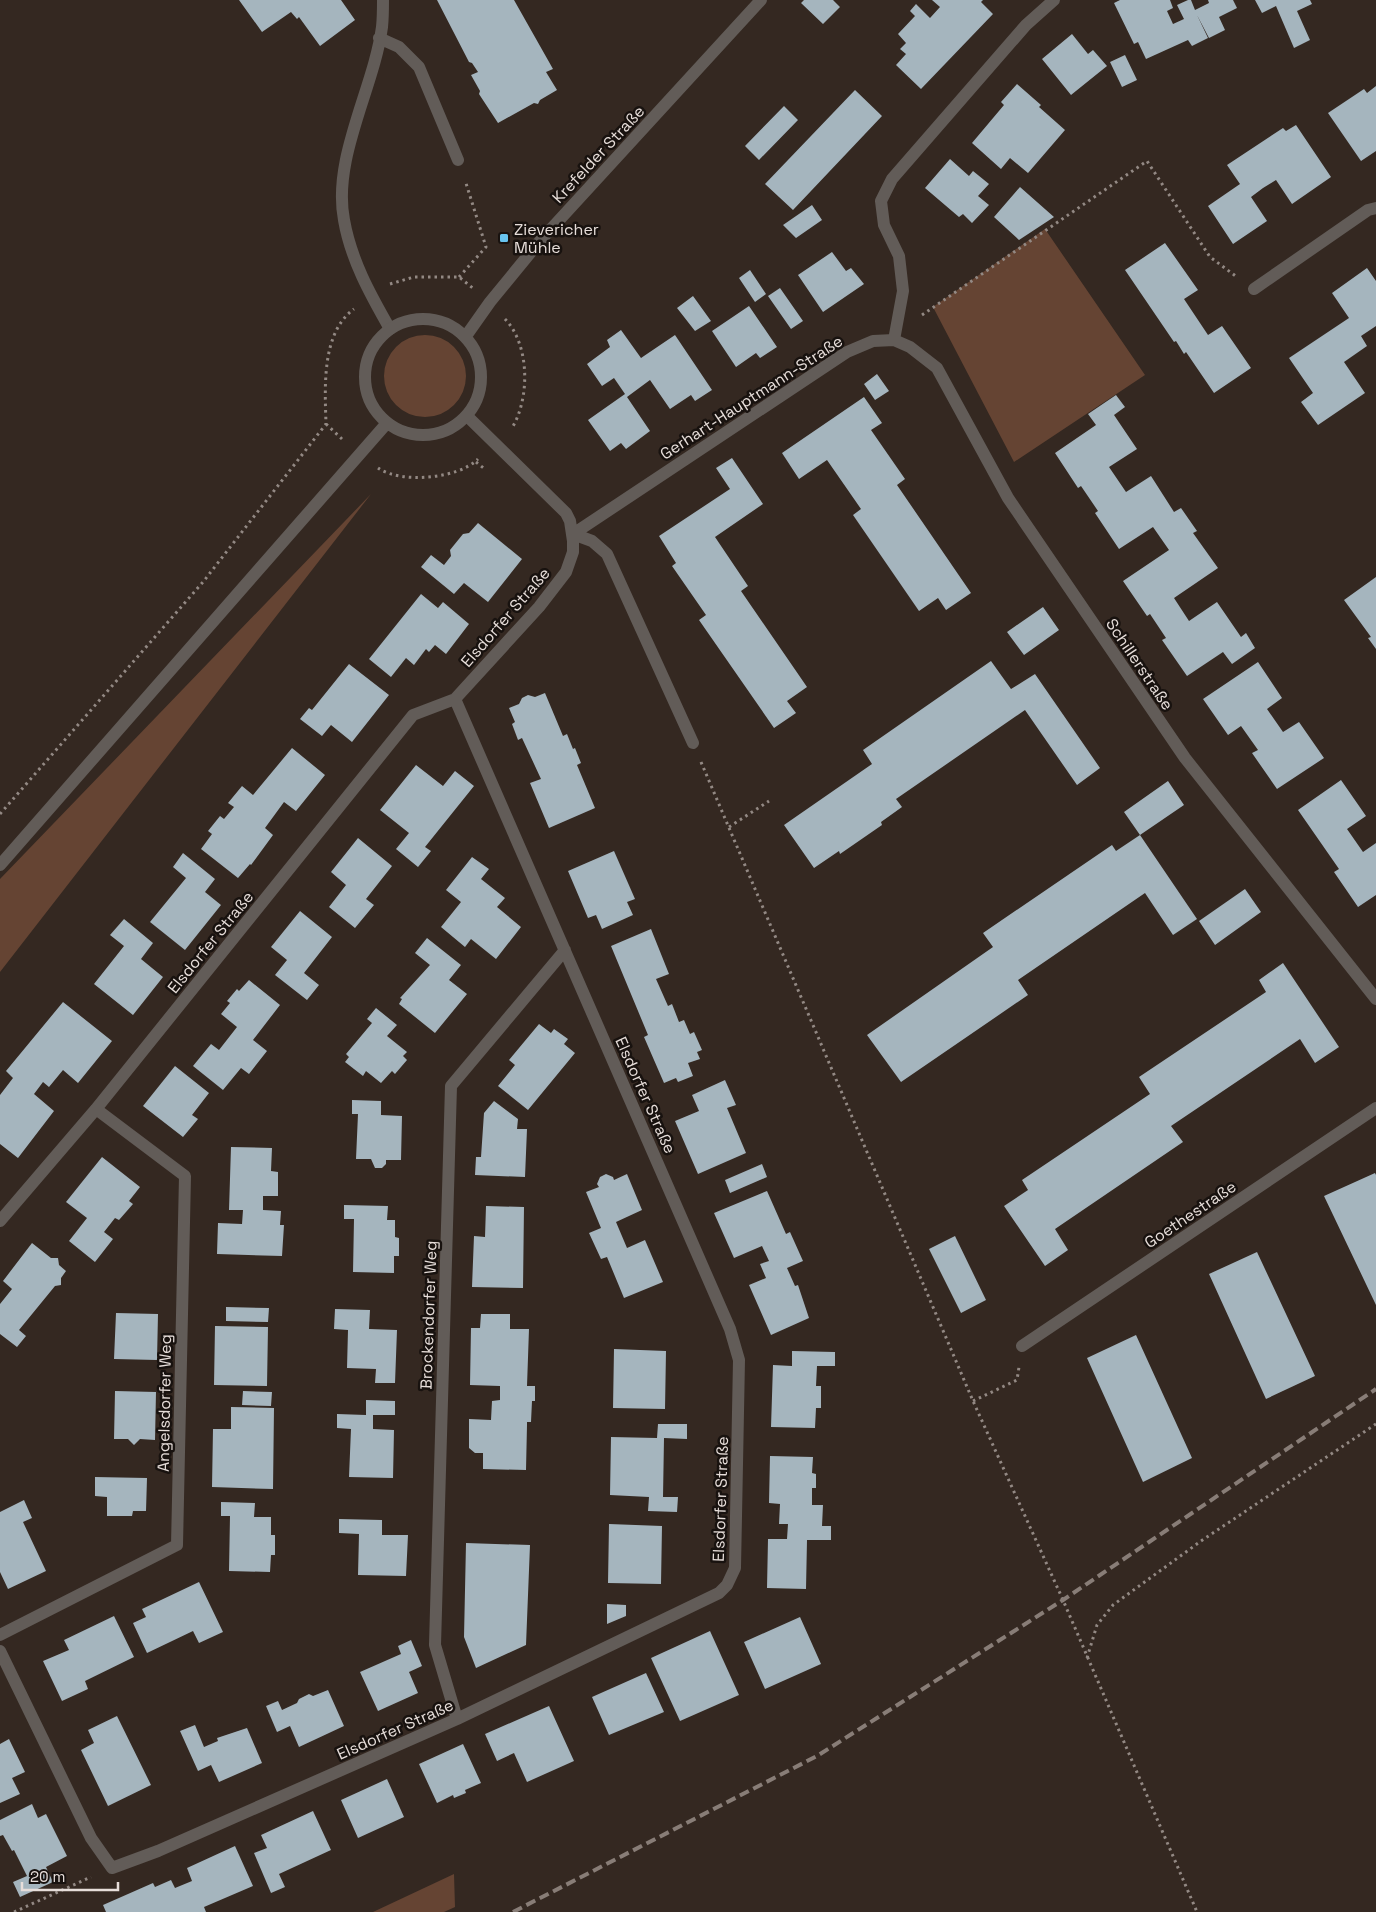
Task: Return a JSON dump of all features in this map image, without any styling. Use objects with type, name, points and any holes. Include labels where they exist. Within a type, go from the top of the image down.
[{"type":"street","points":[[383,0],[379,38],[350,144],[343,183],[343,218],[350,246],[362,278],[390,329]]},
{"type":"street","name":"Krefelder Straße","points":[[466,336],[490,302],[546,233],[761,0]]},
{"type":"street","points":[[894,340],[903,291],[899,256],[884,225],[881,201],[892,179],[1026,25],[1054,0]]},
{"type":"street","points":[[379,38],[399,47],[419,67],[458,160]]},
{"type":"street","points":[[1254,289],[1368,210],[1376,208]]},
{"type":"street","points":[[429,319],[453,326],[466,336],[476,351],[481,367],[482,385],[476,402],[467,416],[453,428],[437,434],[420,436],[403,432],[387,423],[375,410],[367,394],[365,375],[368,358],[376,342],[390,329],[405,321],[429,319]]},
{"type":"street","name":"Schillerstraße","points":[[894,340],[910,347],[937,368],[1008,498],[1185,758],[1376,1000]]},
{"type":"street","name":"Gerhart-Hauptmann-Straße","points":[[573,534],[846,352],[873,341],[894,340]]},
{"type":"street","name":"Elsdorfer Straße","points":[[0,1221],[96,1108],[413,715],[455,699],[539,607],[566,572],[573,552],[573,534],[566,513],[467,416]]},
{"type":"street","points":[[0,865],[387,423]]},
{"type":"street","points":[[573,534],[592,541],[607,554],[693,743]]},
{"type":"street","name":"Elsdorfer Straße","points":[[112,1868],[167,1847],[457,1719],[719,1593],[727,1586],[735,1568],[738,1360],[730,1329],[455,699]]},
{"type":"street","name":"Brockendorfer Weg","points":[[457,1719],[434,1645],[451,1086],[565,950]]},
{"type":"street","name":"Angelsdorfer Weg","points":[[0,1635],[177,1546],[186,1176],[96,1108]]},
{"type":"street","name":"Goethestraße","points":[[1022,1346],[1376,1108]]},
{"type":"street","points":[[0,1651],[91,1838],[112,1868]]},
{"type":"path","points":[[458,160],[486,247],[460,277]]},
{"type":"path","points":[[910,347],[919,317],[1147,161],[1210,257],[1254,289]]},
{"type":"path","points":[[0,814],[203,582],[326,424],[324,382],[329,347],[346,315],[388,285],[414,277],[460,277],[490,302],[513,327],[522,352],[525,396],[514,427],[476,462],[461,470],[421,478],[387,474],[358,454],[326,424]]},
{"type":"path","points":[[693,743],[973,1401],[1197,1912]]},
{"type":"path","points":[[729,827],[769,801]]},
{"type":"path","points":[[973,1401],[1017,1380],[1022,1346]]},
{"type":"path","points":[[1087,1658],[1097,1625],[1114,1605],[1201,1541],[1376,1424]]},
{"type":"path","points":[[14,1912],[112,1868]]},
{"type":"shaded area","points":[[1045,229],[1145,375],[1014,462],[933,307]]},
{"type":"shaded area","points":[[425,335],[441,338],[454,347],[463,360],[466,376],[463,392],[454,405],[441,414],[425,417],[409,414],[396,405],[387,392],[384,376],[387,360],[396,347],[409,338]]},
{"type":"shaded area","points":[[371,494],[0,972],[0,879]]},
{"type":"shaded area","points":[[454,1874],[455,1907],[444,1912],[373,1912]]},
{"type":"building","points":[[239,0],[341,0],[355,20],[320,46],[299,17],[297,19],[291,12],[262,32]]},
{"type":"building","points":[[437,0],[514,0],[553,69],[546,72],[557,90],[540,100],[538,104],[534,103],[498,123],[479,94],[480,91],[471,75],[478,72],[472,63],[469,62]]},
{"type":"building","points":[[804,0],[833,0],[840,7],[823,24],[801,3]]},
{"type":"building","points":[[932,0],[983,0],[981,2],[993,14],[921,89],[896,65],[906,54],[900,49],[906,43],[898,34],[915,16],[910,11],[916,4],[930,18],[940,7]]},
{"type":"building","points":[[1120,0],[1170,0],[1173,8],[1167,11],[1173,24],[1184,19],[1177,5],[1188,0],[1191,0],[1195,10],[1209,3],[1208,0],[1233,0],[1237,8],[1219,17],[1225,30],[1209,38],[1197,15],[1208,38],[1192,46],[1188,40],[1146,59],[1138,42],[1134,44],[1114,3]]},
{"type":"building","points":[[1255,0],[1310,0],[1312,4],[1297,11],[1310,40],[1294,48],[1276,6],[1262,13]]},
{"type":"building","points":[[1072,34],[1088,54],[1093,50],[1107,66],[1071,95],[1042,59]]},
{"type":"building","points":[[1125,55],[1137,80],[1122,87],[1110,62]]},
{"type":"building","points":[[1017,84],[1065,130],[1028,173],[1010,158],[1001,169],[972,143],[1004,105],[1001,102]]},
{"type":"building","points":[[1376,86],[1376,151],[1361,161],[1328,113],[1364,89],[1367,93]]},
{"type":"building","points":[[855,90],[882,116],[793,210],[765,184]]},
{"type":"building","points":[[784,106],[798,120],[759,160],[745,146]]},
{"type":"building","points":[[1296,125],[1331,177],[1292,204],[1276,180],[1263,188],[1251,197],[1267,221],[1233,244],[1208,206],[1240,184],[1227,165],[1283,128],[1286,131]]},
{"type":"building","points":[[950,159],[969,176],[973,171],[989,184],[978,196],[989,205],[972,223],[963,214],[959,217],[925,188]]},
{"type":"building","points":[[1020,187],[1054,217],[1019,240],[994,217]]},
{"type":"building","points":[[812,205],[822,220],[796,238],[783,225]]},
{"type":"building","points":[[1165,243],[1198,290],[1184,299],[1208,335],[1222,326],[1251,368],[1214,393],[1186,352],[1184,354],[1176,341],[1174,342],[1125,270]]},
{"type":"building","points":[[832,252],[846,271],[851,268],[864,284],[823,312],[798,275]]},
{"type":"building","points":[[1367,268],[1376,281],[1376,326],[1361,336],[1367,346],[1344,362],[1365,393],[1318,425],[1301,402],[1313,393],[1289,358],[1349,318],[1332,293]]},
{"type":"building","points":[[750,270],[766,294],[755,302],[739,278]]},
{"type":"building","points":[[780,288],[803,321],[791,329],[768,296]]},
{"type":"building","points":[[693,296],[711,321],[695,331],[677,308]]},
{"type":"building","points":[[749,306],[777,347],[760,358],[756,353],[736,367],[712,331]]},
{"type":"building","points":[[621,330],[641,358],[675,335],[712,390],[695,401],[691,395],[670,409],[650,380],[627,397],[650,431],[626,449],[621,443],[610,451],[588,420],[625,394],[614,378],[602,386],[587,364],[610,347],[607,340]]},
{"type":"building","points":[[877,374],[889,391],[875,400],[864,384]]},
{"type":"building","points":[[1116,395],[1125,407],[1114,415],[1137,449],[1109,467],[1126,492],[1151,476],[1174,512],[1181,508],[1197,531],[1193,533],[1218,568],[1174,598],[1189,621],[1217,602],[1241,637],[1246,633],[1255,648],[1232,664],[1223,652],[1187,676],[1162,640],[1166,638],[1150,614],[1147,616],[1123,581],[1169,550],[1153,527],[1119,549],[1095,513],[1098,511],[1081,486],[1078,488],[1055,453],[1096,425],[1088,414]]},
{"type":"building","points":[[864,397],[882,423],[871,430],[905,479],[897,485],[971,593],[946,610],[938,598],[919,611],[853,515],[861,509],[827,460],[799,479],[782,453]]},
{"type":"building","points":[[732,458],[763,504],[715,537],[748,586],[741,591],[807,687],[787,701],[796,713],[774,728],[699,620],[706,615],[672,566],[676,563],[659,536],[730,489],[716,468]]},
{"type":"building","points":[[478,523],[522,559],[488,602],[464,583],[454,594],[421,567],[431,555],[444,565],[451,556],[450,550],[463,534],[469,533]]},
{"type":"building","points":[[1376,577],[1376,649],[1368,638],[1371,637],[1344,600]]},
{"type":"building","points":[[421,594],[438,608],[443,602],[469,624],[446,654],[435,645],[429,652],[426,649],[414,665],[406,658],[391,677],[369,659]]},
{"type":"building","points":[[1043,607],[1059,630],[1024,655],[1007,632]]},
{"type":"building","points":[[991,661],[1011,689],[1035,674],[1100,768],[1077,785],[1025,710],[896,799],[902,807],[881,822],[882,825],[840,854],[839,851],[814,868],[784,825],[872,764],[863,750]]},
{"type":"building","points":[[1258,662],[1282,698],[1267,709],[1283,732],[1299,722],[1324,758],[1277,789],[1252,753],[1258,750],[1241,726],[1228,735],[1203,699]]},
{"type":"building","points":[[349,664],[389,695],[352,742],[331,725],[322,736],[300,719],[309,708],[312,710]]},
{"type":"building","points":[[545,693],[563,736],[567,734],[573,749],[575,748],[581,763],[577,765],[595,808],[549,828],[530,783],[541,779],[522,738],[518,740],[512,724],[515,722],[509,708],[519,704],[522,698],[528,695],[535,697]]},
{"type":"building","points":[[292,748],[325,775],[296,811],[284,802],[265,828],[273,835],[251,865],[238,878],[201,849],[212,834],[208,831],[220,816],[224,819],[234,807],[228,803],[242,786],[253,795]]},
{"type":"building","points":[[416,765],[443,786],[455,771],[474,786],[425,847],[431,851],[418,867],[396,849],[409,833],[380,810]]},
{"type":"building","points":[[1341,780],[1366,816],[1347,829],[1363,852],[1376,843],[1376,895],[1358,907],[1334,872],[1339,869],[1298,810]]},
{"type":"building","points":[[1168,781],[1184,805],[1140,835],[1124,812]]},
{"type":"building","points":[[1140,835],[1197,919],[1173,935],[1145,893],[1018,980],[1028,995],[901,1082],[867,1035],[993,947],[983,933],[1112,845],[1116,851]]},
{"type":"building","points":[[358,838],[392,866],[366,899],[374,905],[355,928],[329,907],[346,885],[331,872]]},
{"type":"building","points":[[614,851],[635,899],[627,902],[633,915],[602,929],[596,915],[588,918],[568,871]]},
{"type":"building","points":[[183,853],[215,879],[205,892],[221,905],[185,950],[150,922],[186,878],[173,867]]},
{"type":"building","points":[[472,857],[489,869],[481,879],[505,898],[497,907],[521,927],[496,959],[471,939],[465,947],[441,927],[461,902],[446,890]]},
{"type":"building","points":[[1245,889],[1261,912],[1215,945],[1199,921]]},
{"type":"building","points":[[300,911],[332,937],[304,973],[319,985],[307,1000],[275,975],[287,960],[271,947]]},
{"type":"building","points":[[124,919],[153,943],[141,959],[163,977],[133,1015],[94,984],[124,946],[110,935]]},
{"type":"building","points":[[651,929],[669,974],[656,979],[668,1006],[672,1004],[679,1022],[684,1020],[690,1034],[694,1032],[702,1050],[697,1052],[700,1059],[688,1063],[693,1076],[678,1082],[676,1078],[664,1083],[644,1037],[648,1035],[611,946]]},
{"type":"building","points":[[427,938],[461,965],[449,980],[467,994],[435,1033],[399,1004],[402,999],[400,998],[430,965],[415,953]]},
{"type":"building","points":[[1283,963],[1339,1047],[1315,1063],[1300,1039],[1171,1126],[1183,1142],[1055,1229],[1068,1250],[1045,1266],[1004,1206],[1028,1190],[1022,1180],[1150,1094],[1139,1077],[1266,992],[1259,980]]},
{"type":"building","points":[[249,980],[280,1005],[253,1040],[267,1051],[249,1074],[241,1068],[223,1090],[193,1066],[211,1044],[219,1050],[237,1027],[221,1014],[230,1003],[227,1001],[237,989],[239,991]]},
{"type":"building","points":[[63,1002],[112,1041],[78,1083],[63,1070],[49,1087],[43,1082],[34,1094],[54,1111],[18,1158],[0,1144],[0,1095],[13,1078],[6,1071]]},
{"type":"building","points":[[376,1008],[397,1025],[387,1036],[407,1052],[403,1056],[407,1060],[395,1074],[392,1071],[381,1083],[366,1071],[363,1076],[345,1062],[349,1057],[346,1054],[372,1023],[367,1019]]},
{"type":"building","points":[[539,1024],[551,1033],[554,1029],[568,1039],[564,1044],[575,1053],[528,1110],[498,1086],[515,1065],[509,1060]]},
{"type":"building","points":[[175,1066],[209,1093],[192,1115],[198,1119],[183,1137],[143,1106]]},
{"type":"building","points":[[725,1080],[736,1105],[727,1108],[746,1153],[698,1174],[675,1121],[699,1111],[692,1095]]},
{"type":"building","points":[[352,1100],[381,1101],[381,1115],[402,1116],[401,1160],[386,1160],[386,1164],[382,1168],[375,1168],[371,1159],[356,1159],[358,1114],[352,1114]]},
{"type":"building","points":[[494,1101],[518,1119],[517,1129],[527,1129],[525,1177],[475,1175],[476,1157],[481,1157],[484,1113]]},
{"type":"building","points":[[231,1147],[272,1148],[271,1171],[278,1172],[278,1196],[263,1196],[263,1210],[281,1211],[280,1225],[284,1225],[282,1256],[217,1254],[218,1223],[242,1224],[243,1210],[229,1210]]},
{"type":"building","points":[[102,1157],[140,1187],[129,1201],[133,1204],[119,1220],[115,1218],[104,1232],[113,1239],[95,1262],[69,1241],[87,1218],[66,1202]]},
{"type":"building","points":[[762,1164],[767,1177],[730,1193],[725,1180]]},
{"type":"building","points":[[1375,1173],[1376,1175],[1376,1305],[1324,1196]]},
{"type":"building","points":[[606,1174],[613,1177],[614,1180],[627,1174],[642,1210],[616,1222],[627,1248],[645,1240],[663,1282],[624,1298],[607,1257],[601,1259],[589,1233],[601,1228],[586,1192],[599,1187],[597,1184],[600,1177]]},
{"type":"building","points":[[767,1191],[786,1234],[790,1232],[803,1261],[787,1268],[795,1286],[798,1285],[809,1318],[771,1335],[749,1285],[766,1278],[760,1264],[769,1261],[762,1246],[734,1258],[714,1213]]},
{"type":"building","points":[[344,1205],[388,1206],[387,1220],[395,1220],[395,1237],[399,1238],[399,1256],[394,1256],[394,1273],[353,1272],[354,1219],[344,1219]]},
{"type":"building","points":[[486,1206],[524,1207],[523,1288],[472,1287],[474,1236],[485,1237]]},
{"type":"building","points":[[955,1236],[986,1300],[961,1313],[929,1249]]},
{"type":"building","points":[[32,1243],[51,1258],[58,1258],[59,1265],[66,1271],[61,1278],[61,1285],[55,1286],[19,1330],[26,1336],[17,1347],[0,1334],[0,1304],[12,1289],[3,1281]]},
{"type":"building","points":[[1257,1252],[1315,1376],[1266,1399],[1209,1274]]},
{"type":"building","points":[[226,1307],[269,1308],[268,1322],[226,1321]]},
{"type":"building","points":[[335,1309],[370,1310],[369,1329],[397,1330],[395,1383],[375,1383],[376,1369],[347,1368],[348,1330],[334,1329]]},
{"type":"building","points":[[116,1313],[158,1314],[157,1360],[114,1359]]},
{"type":"building","points":[[481,1314],[510,1314],[510,1329],[529,1329],[527,1386],[535,1386],[535,1401],[532,1401],[531,1422],[527,1422],[526,1470],[483,1469],[483,1453],[475,1453],[469,1448],[469,1419],[491,1420],[492,1401],[500,1400],[500,1386],[470,1385],[471,1328],[480,1328]]},
{"type":"building","points":[[215,1326],[268,1327],[267,1386],[214,1385]]},
{"type":"building","points":[[1136,1335],[1192,1458],[1143,1482],[1087,1358]]},
{"type":"building","points":[[614,1349],[666,1351],[665,1409],[613,1408]]},
{"type":"building","points":[[792,1351],[835,1352],[835,1366],[817,1366],[816,1386],[821,1386],[821,1408],[816,1408],[815,1428],[771,1427],[773,1365],[792,1366]]},
{"type":"building","points":[[115,1391],[156,1392],[155,1440],[140,1439],[134,1445],[128,1439],[114,1439]]},
{"type":"building","points":[[243,1391],[272,1392],[271,1406],[242,1405]]},
{"type":"building","points":[[366,1400],[395,1401],[395,1415],[373,1415],[373,1429],[394,1430],[393,1478],[349,1477],[351,1429],[337,1428],[337,1414],[366,1415]]},
{"type":"building","points":[[231,1407],[274,1408],[273,1489],[212,1487],[213,1429],[231,1429]]},
{"type":"building","points":[[658,1424],[687,1424],[687,1439],[664,1438],[663,1497],[678,1497],[677,1512],[648,1511],[649,1497],[610,1495],[611,1437],[657,1438]]},
{"type":"building","points":[[770,1456],[813,1457],[812,1473],[816,1474],[816,1488],[812,1488],[812,1505],[823,1505],[822,1526],[831,1526],[831,1540],[807,1540],[806,1589],[767,1588],[768,1539],[787,1539],[788,1524],[779,1524],[780,1504],[769,1503]]},
{"type":"building","points":[[95,1477],[147,1478],[146,1511],[133,1511],[132,1516],[107,1516],[107,1497],[95,1496]]},
{"type":"building","points":[[24,1500],[32,1518],[23,1522],[46,1571],[8,1589],[0,1572],[0,1512]]},
{"type":"building","points":[[221,1502],[255,1503],[254,1517],[271,1517],[271,1535],[275,1535],[275,1555],[271,1555],[270,1572],[229,1571],[230,1516],[221,1516]]},
{"type":"building","points":[[339,1519],[382,1520],[382,1535],[408,1535],[406,1576],[358,1575],[359,1534],[339,1533]]},
{"type":"building","points":[[609,1524],[662,1526],[661,1584],[608,1583]]},
{"type":"building","points":[[466,1543],[530,1545],[526,1645],[476,1668],[464,1637]]},
{"type":"building","points":[[199,1582],[223,1632],[199,1643],[193,1631],[147,1653],[133,1623],[146,1617],[142,1609]]},
{"type":"building","points":[[607,1604],[626,1605],[626,1616],[607,1624]]},
{"type":"building","points":[[114,1616],[134,1657],[85,1681],[88,1689],[62,1701],[43,1661],[69,1650],[64,1640]]},
{"type":"building","points":[[800,1617],[821,1664],[765,1689],[744,1642]]},
{"type":"building","points":[[710,1631],[739,1695],[680,1721],[651,1658]]},
{"type":"building","points":[[411,1640],[422,1666],[409,1672],[418,1693],[378,1711],[360,1672],[401,1654],[398,1646]]},
{"type":"building","points":[[646,1673],[664,1712],[609,1735],[592,1697]]},
{"type":"building","points":[[328,1690],[344,1726],[299,1747],[290,1726],[277,1732],[266,1706],[278,1701],[282,1710],[297,1703],[299,1699],[309,1694],[313,1696]]},
{"type":"building","points":[[549,1706],[574,1761],[527,1782],[514,1753],[497,1761],[485,1734]]},
{"type":"building","points":[[117,1716],[151,1785],[108,1806],[81,1750],[94,1743],[88,1730]]},
{"type":"building","points":[[195,1725],[204,1747],[218,1741],[217,1738],[247,1728],[262,1763],[219,1782],[211,1765],[198,1771],[180,1731]]},
{"type":"building","points":[[9,1739],[25,1772],[12,1778],[20,1794],[0,1803],[0,1744]]},
{"type":"building","points":[[463,1744],[481,1783],[465,1790],[466,1793],[454,1798],[453,1795],[437,1803],[419,1764]]},
{"type":"building","points":[[387,1779],[404,1817],[358,1838],[341,1800]]},
{"type":"building","points":[[32,1804],[38,1818],[46,1814],[67,1856],[46,1867],[53,1882],[20,1897],[13,1882],[27,1876],[14,1850],[12,1851],[3,1835],[0,1836],[0,1820]]},
{"type":"building","points":[[313,1811],[331,1850],[279,1874],[285,1887],[271,1893],[254,1853],[267,1848],[261,1835]]},
{"type":"building","points":[[235,1846],[253,1886],[204,1907],[206,1912],[106,1912],[103,1905],[153,1883],[155,1887],[171,1880],[175,1888],[192,1881],[187,1868]]},
{"type":"railway","points":[[513,1912],[817,1756],[1063,1600],[1376,1389]]},
{"type":"place","name":"Zievericher Mühle","points":[[504,238]]}]
